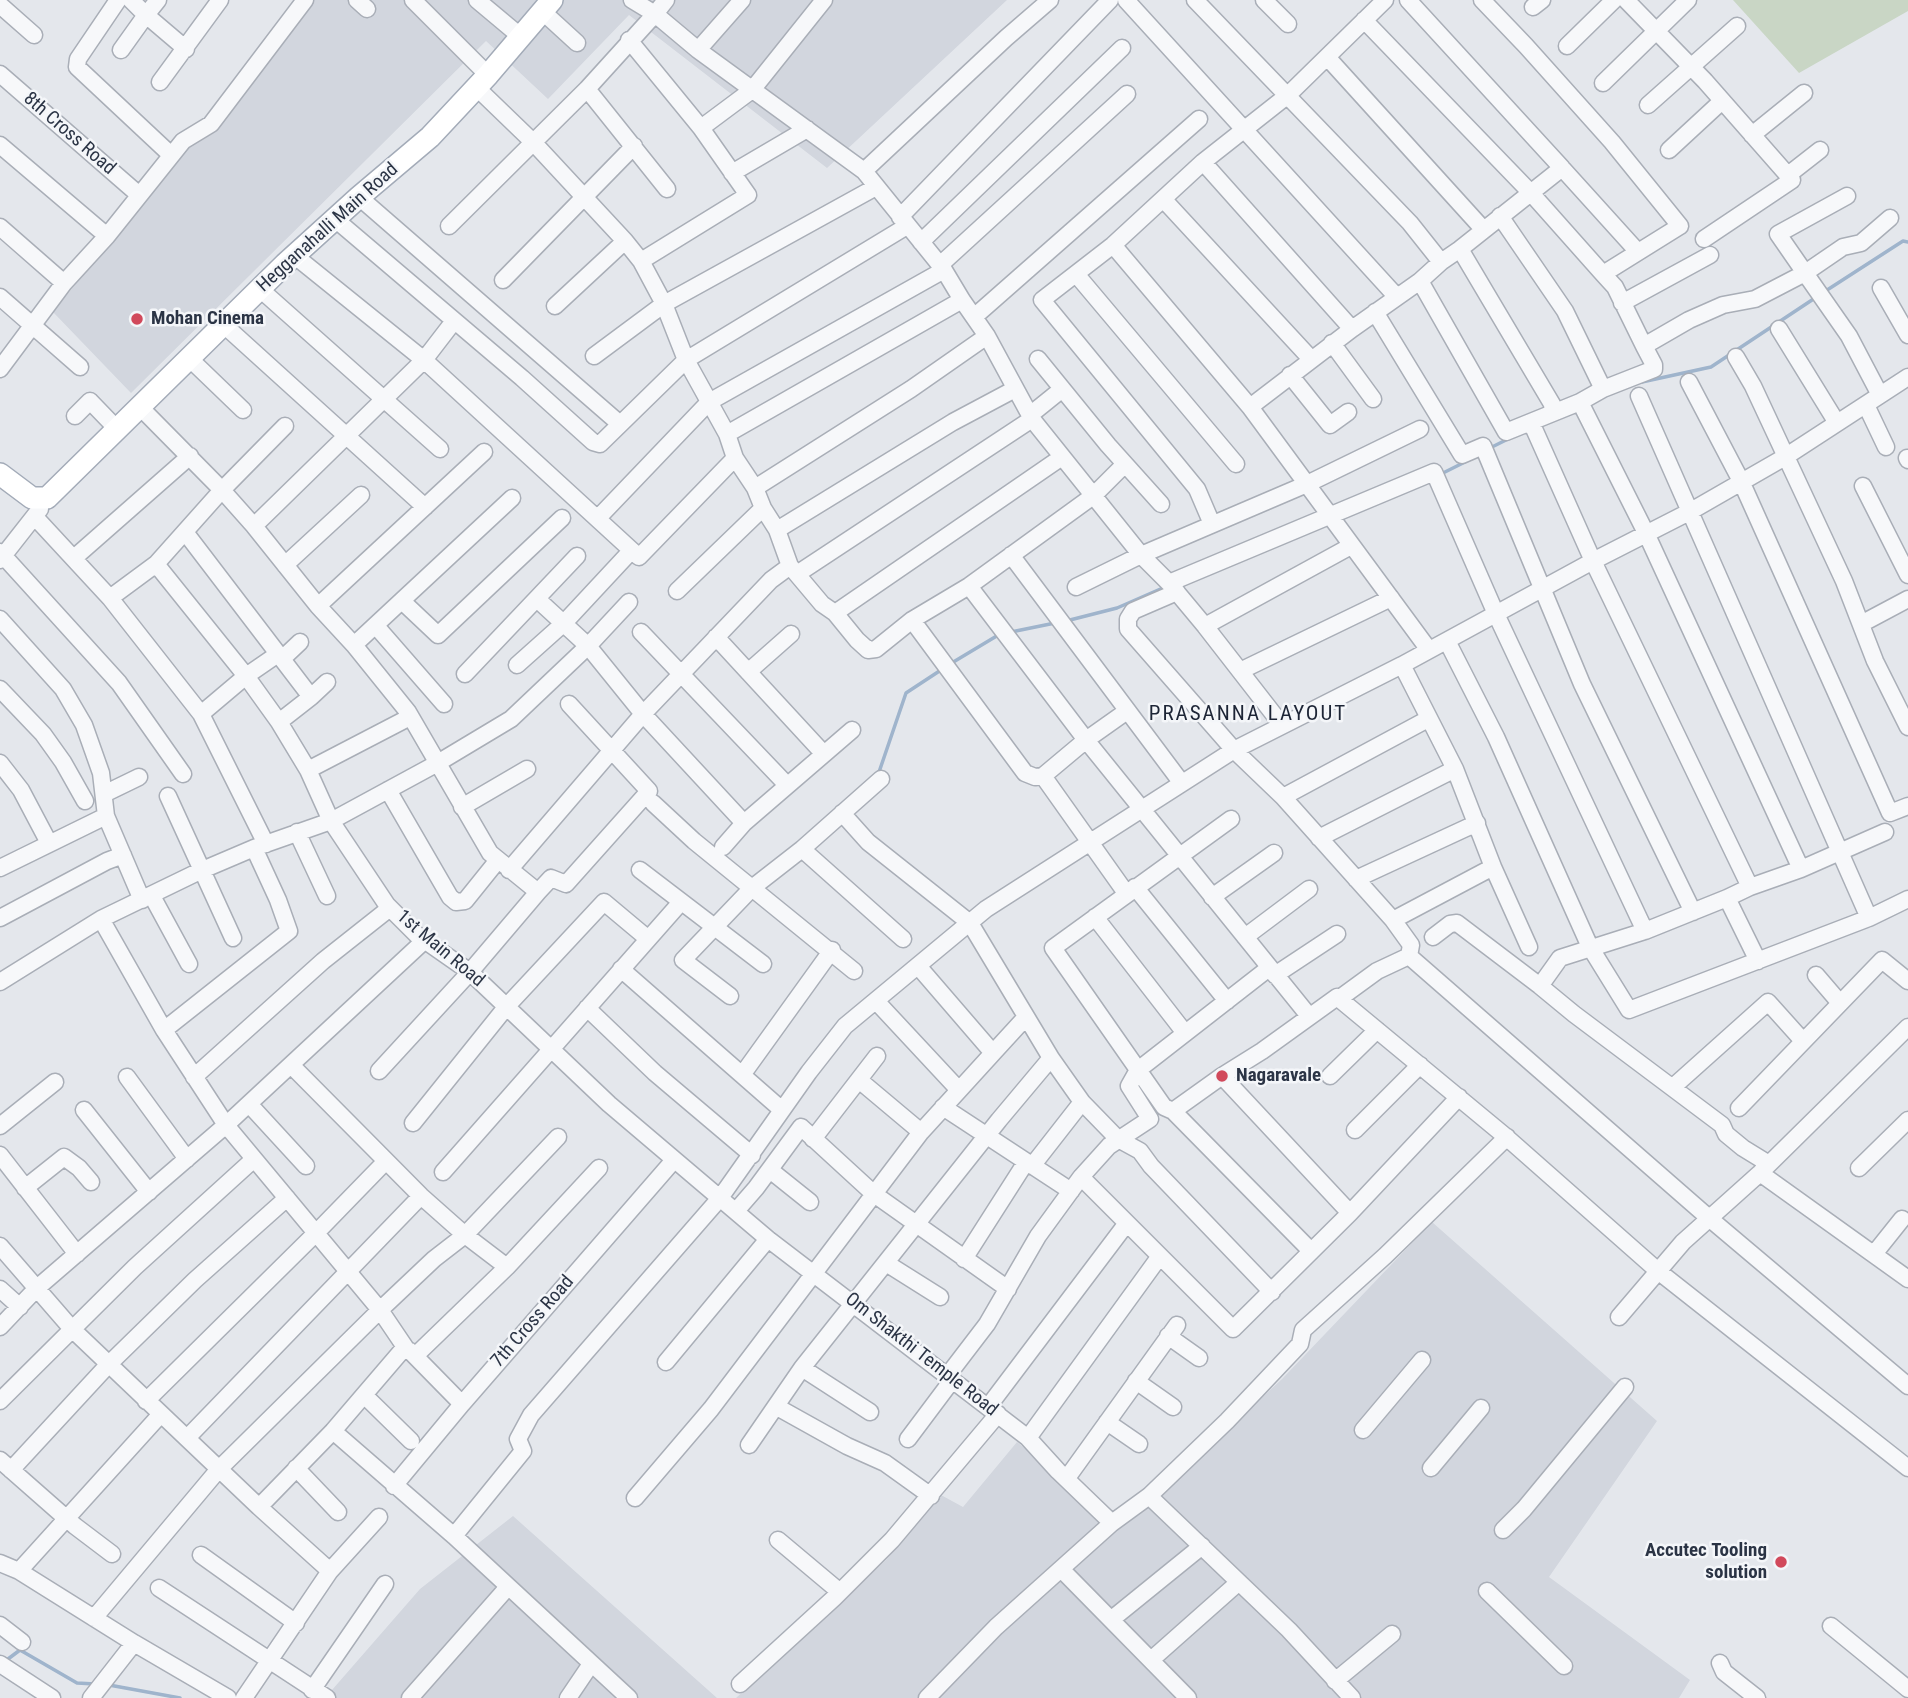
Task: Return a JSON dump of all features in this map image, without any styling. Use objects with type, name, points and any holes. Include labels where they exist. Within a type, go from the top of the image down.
[{"type":"main road","name":"Hegganahalli Main Road","points":[[47,498],[142,408],[260,289],[359,197],[430,137],[547,5]]},
{"type":"main road","points":[[0,474],[32,498],[47,498]]},
{"type":"street","points":[[118,0],[78,59],[77,67],[171,155]]},
{"type":"street","points":[[131,0],[186,49]]},
{"type":"street","points":[[121,50],[158,0]]},
{"type":"street","points":[[160,82],[220,0]]},
{"type":"street","points":[[0,369],[64,283],[107,236],[183,141],[211,124],[305,0]]},
{"type":"street","points":[[412,0],[533,142],[641,261],[664,304],[686,360],[727,434],[735,458],[755,488],[763,508],[777,530],[793,570],[868,650],[876,649],[912,620],[969,586],[1093,496],[1125,464]]},
{"type":"street","points":[[477,0],[520,36]]},
{"type":"street","points":[[632,0],[655,14],[698,50],[864,171],[942,268],[987,335],[1031,417],[1141,555],[1173,587],[1205,626],[1282,725]]},
{"type":"street","points":[[449,226],[586,89],[666,0]]},
{"type":"street","points":[[698,50],[742,0]]},
{"type":"street","points":[[701,128],[752,90],[824,0]]},
{"type":"street","points":[[864,171],[1006,38],[1051,0]]},
{"type":"street","points":[[335,219],[593,442],[600,444],[686,360],[904,221],[1110,0]]},
{"type":"street","points":[[1126,0],[1396,296]]},
{"type":"street","points":[[1195,0],[1410,223],[1441,262]]},
{"type":"street","points":[[1264,0],[1288,24]]},
{"type":"street","points":[[1212,524],[1197,489],[1042,300],[1113,245],[1203,162],[1289,95],[1385,0]]},
{"type":"street","points":[[1408,0],[1638,252]]},
{"type":"street","points":[[1482,0],[1612,142],[1680,226],[1603,274]]},
{"type":"street","points":[[1567,46],[1614,0]]},
{"type":"street","points":[[1626,0],[1691,67],[1791,180],[1704,239]]},
{"type":"street","points":[[1603,83],[1688,0]]},
{"type":"street","points":[[0,5],[34,35]]},
{"type":"street","points":[[547,5],[577,43]]},
{"type":"street","points":[[1364,20],[1531,193],[1615,288],[1654,369],[1506,432],[1420,281]]},
{"type":"street","points":[[1648,104],[1737,26]]},
{"type":"street","points":[[629,40],[701,128],[748,195],[641,261]]},
{"type":"street","points":[[920,242],[1122,48]]},
{"type":"street","points":[[1327,57],[1483,229]]},
{"type":"street","name":"8th Cross Road","points":[[0,74],[138,194]]},
{"type":"street","points":[[586,89],[667,189]]},
{"type":"street","points":[[1752,135],[1804,93]]},
{"type":"street","points":[[598,517],[709,402],[942,268],[1127,94]]},
{"type":"street","points":[[1670,150],[1722,101]]},
{"type":"street","points":[[974,317],[1199,119]]},
{"type":"street","points":[[732,173],[807,129]]},
{"type":"street","points":[[0,145],[107,236]]},
{"type":"street","points":[[503,280],[634,146]]},
{"type":"street","points":[[1788,175],[1820,150]]},
{"type":"street","points":[[1203,162],[1352,329]]},
{"type":"street","points":[[1250,407],[1332,343],[1420,281],[1562,168]]},
{"type":"street","points":[[594,356],[664,304],[876,187]]},
{"type":"street","points":[[1847,196],[1778,234],[1849,336],[1880,395]]},
{"type":"street","points":[[359,197],[620,424]]},
{"type":"street","points":[[1164,200],[1311,359]]},
{"type":"street","points":[[1500,216],[1565,311],[1603,389]]},
{"type":"street","points":[[1644,346],[1689,320],[1723,305],[1755,299],[1805,273],[1843,247],[1861,243],[1890,218]]},
{"type":"street","points":[[0,227],[64,283]]},
{"type":"street","points":[[555,306],[625,241]]},
{"type":"street","points":[[1113,245],[1250,407],[1429,650]]},
{"type":"street","points":[[1460,249],[1552,404],[1553,413]]},
{"type":"street","points":[[1622,303],[1710,255]]},
{"type":"street","points":[[295,257],[424,360],[639,557],[735,458]]},
{"type":"street","points":[[1076,274],[1236,464]]},
{"type":"street","points":[[1881,288],[1908,335]]},
{"type":"street","points":[[260,289],[440,449]]},
{"type":"street","points":[[0,297],[80,367]]},
{"type":"street","points":[[727,434],[962,300]]},
{"type":"street","points":[[1375,312],[1462,454],[1485,451],[1582,684],[1693,912]]},
{"type":"street","points":[[254,526],[424,360],[454,321]]},
{"type":"street","points":[[224,325],[425,507]]},
{"type":"street","points":[[1779,329],[1837,423]]},
{"type":"street","points":[[755,488],[911,390],[987,335]]},
{"type":"street","points":[[1332,343],[1373,400]]},
{"type":"street","points":[[1736,357],[1753,386],[1844,581],[1875,661],[1908,727]]},
{"type":"street","points":[[190,359],[243,410]]},
{"type":"street","points":[[1038,359],[1061,390],[1161,503]]},
{"type":"street","points":[[1290,375],[1329,425],[1348,412]]},
{"type":"street","points":[[454,1536],[523,1451],[518,1439],[531,1415],[720,1198],[845,1026],[986,909],[1234,750],[1402,665],[1691,511],[1785,457],[1908,377]]},
{"type":"street","points":[[1689,382],[1741,481],[1890,813],[1908,806]]},
{"type":"street","points":[[777,530],[953,422],[1015,389]]},
{"type":"street","points":[[388,790],[450,897],[456,902],[464,901],[503,865],[771,579],[793,570],[1031,417],[1061,390]]},
{"type":"street","points":[[1639,396],[1869,918]]},
{"type":"street","points":[[75,416],[90,401],[118,430]]},
{"type":"street","points":[[1580,402],[1646,533],[1801,869]]},
{"type":"street","points":[[1866,405],[1886,447]]},
{"type":"street","points":[[142,408],[254,526],[317,606],[354,645],[410,717],[490,853],[538,892]]},
{"type":"street","points":[[1531,422],[1593,561],[1750,887]]},
{"type":"street","points":[[110,598],[156,564],[285,426]]},
{"type":"street","points":[[1076,587],[1141,555],[1307,484],[1420,429]]},
{"type":"street","points":[[317,606],[484,452]]},
{"type":"street","points":[[74,558],[190,456]]},
{"type":"street","points":[[835,613],[1062,457]]},
{"type":"street","points":[[1409,956],[1411,945],[1393,920],[1283,797],[1234,750],[1129,629],[1128,619],[1133,611],[1173,587],[1333,518],[1437,477],[1496,614],[1645,932]]},
{"type":"street","points":[[1863,486],[1908,575]]},
{"type":"street","points":[[285,565],[362,495]]},
{"type":"street","points":[[47,498],[35,517],[1,556],[119,683],[183,774]]},
{"type":"street","points":[[354,645],[512,498]]},
{"type":"street","points":[[677,591],[763,508]]},
{"type":"street","points":[[35,517],[110,598],[201,714],[260,846],[289,931],[164,1030]]},
{"type":"street","points":[[403,602],[438,635],[562,518]]},
{"type":"street","points":[[185,532],[311,697]]},
{"type":"street","points":[[1205,626],[1351,546]]},
{"type":"street","points":[[517,665],[565,623],[631,551]]},
{"type":"street","points":[[1011,555],[1181,782]]},
{"type":"street","points":[[465,674],[577,556]]},
{"type":"street","name":"1st Main Road","points":[[156,564],[246,676],[279,722],[308,770],[331,821],[390,908],[425,941],[470,972],[551,1050],[720,1198]]},
{"type":"street","points":[[969,586],[1140,809],[1309,1016]]},
{"type":"street","points":[[1240,671],[1391,598]]},
{"type":"street","points":[[537,599],[588,646],[643,714],[744,823]]},
{"type":"street","points":[[1861,624],[1908,599]]},
{"type":"street","points":[[0,982],[101,919],[200,870],[331,821],[436,764],[511,719],[588,646],[629,602]]},
{"type":"street","points":[[0,619],[63,689],[84,725],[101,773],[106,816],[123,855],[189,964]]},
{"type":"street","points":[[912,620],[1025,773],[1035,777],[1043,776],[1086,740],[1127,711]]},
{"type":"street","points":[[376,626],[444,704]]},
{"type":"street","points":[[641,632],[787,785]]},
{"type":"street","points":[[748,672],[791,634]]},
{"type":"street","points":[[716,637],[823,753]]},
{"type":"street","points":[[1447,641],[1496,737],[1590,947],[1629,1010],[1869,918],[1908,899]]},
{"type":"street","points":[[201,714],[246,676],[300,642]]},
{"type":"street","points":[[1402,665],[1455,769],[1493,867],[1529,947]]},
{"type":"street","points":[[279,722],[327,682]]},
{"type":"street","points":[[0,689],[43,734],[85,801]]},
{"type":"street","points":[[379,1071],[551,878],[566,884],[649,792],[569,704]]},
{"type":"street","points":[[308,770],[410,717]]},
{"type":"street","points":[[1283,797],[1428,719]]},
{"type":"street","points":[[723,847],[744,823],[852,730]]},
{"type":"street","points":[[0,763],[21,790],[49,843]]},
{"type":"street","points":[[462,807],[527,769]]},
{"type":"street","points":[[1319,838],[1455,769]]},
{"type":"street","points":[[1043,776],[1088,843],[1227,1000]]},
{"type":"street","points":[[104,794],[139,777]]},
{"type":"street","points":[[730,996],[683,960],[752,888],[802,849],[881,779]]},
{"type":"street","points":[[168,796],[233,938]]},
{"type":"street","points":[[653,803],[694,841],[832,950],[854,971]]},
{"type":"street","points":[[842,813],[868,842],[970,923],[1051,1058],[1082,1102],[1118,1139],[1140,1151],[1151,1166],[1272,1292]]},
{"type":"street","points":[[1,865],[106,816]]},
{"type":"street","points":[[1231,819],[1053,948],[1164,1107],[1173,1111],[1311,1251]]},
{"type":"street","points":[[1356,879],[1477,823]]},
{"type":"street","points":[[297,832],[327,896]]},
{"type":"street","points":[[1540,986],[1560,958],[1645,932],[1885,832]]},
{"type":"street","points":[[802,849],[904,939]]},
{"type":"street","points":[[1212,897],[1274,853]]},
{"type":"street","points":[[0,918],[123,855]]},
{"type":"street","points":[[1393,920],[1493,867]]},
{"type":"street","points":[[640,870],[763,964]]},
{"type":"street","points":[[1245,937],[1309,889]]},
{"type":"street","points":[[1727,898],[1758,961]]},
{"type":"street","points":[[412,1123],[506,1006],[604,902],[648,938]]},
{"type":"street","points":[[443,1172],[681,902]]},
{"type":"street","points":[[194,1077],[323,961],[390,908]]},
{"type":"street","points":[[1095,917],[1185,1033]]},
{"type":"street","points":[[101,919],[164,1030],[226,1125],[380,1310],[410,1351],[462,1404]]},
{"type":"street","points":[[1433,937],[1450,924],[1457,923],[1722,1125],[1726,1134],[1765,1169],[1908,1279]]},
{"type":"street","points":[[908,1439],[987,1324],[1038,1237],[1081,1177],[1118,1139],[1150,1119],[1129,1086],[1138,1070],[1227,1000],[1337,934]]},
{"type":"street","points":[[0,1326],[37,1288],[226,1125],[425,941]]},
{"type":"street","points":[[742,1075],[832,950]]},
{"type":"street","points":[[1173,1111],[1337,997],[1340,998],[1377,971],[1409,956]]},
{"type":"street","points":[[1409,956],[1709,1218],[1908,1386]]},
{"type":"street","points":[[1739,1108],[1882,960],[1908,981]]},
{"type":"street","points":[[918,966],[993,1053]]},
{"type":"street","points":[[621,969],[782,1110]]},
{"type":"street","points":[[1816,975],[1840,1003]]},
{"type":"street","points":[[1340,998],[1507,1137],[1658,1271],[1908,1468]]},
{"type":"street","points":[[876,1001],[958,1089]]},
{"type":"street","points":[[1673,1087],[1768,1002],[1803,1041]]},
{"type":"street","points":[[586,1008],[655,1073],[752,1155]]},
{"type":"street","points":[[635,1498],[711,1409],[921,1132],[1026,1017]]},
{"type":"street","points":[[1619,1317],[1682,1242],[1765,1169],[1908,1027]]},
{"type":"street","points":[[1329,1076],[1377,1030]]},
{"type":"street","points":[[813,1139],[877,1056]]},
{"type":"street","points":[[749,1444],[802,1368],[1051,1058]]},
{"type":"street","points":[[291,1065],[421,1196],[507,1267]]},
{"type":"street","points":[[1354,1130],[1420,1065]]},
{"type":"street","points":[[1222,1076],[1350,1213]]},
{"type":"street","points":[[127,1077],[187,1159]]},
{"type":"street","points":[[859,1080],[921,1132]]},
{"type":"street","points":[[0,1126],[55,1082]]},
{"type":"street","points":[[1081,1177],[1233,1329],[1350,1213],[1459,1097]]},
{"type":"street","points":[[964,1259],[1029,1164],[1082,1102]]},
{"type":"street","points":[[249,1104],[306,1166]]},
{"type":"street","points":[[943,1108],[1071,1191]]},
{"type":"street","points":[[85,1110],[149,1192]]},
{"type":"street","points":[[1859,1168],[1908,1120]]},
{"type":"street","points":[[736,1211],[801,1127],[874,1194],[1008,1289]]},
{"type":"street","points":[[94,1618],[219,1469],[380,1310],[434,1259],[465,1235],[558,1137]]},
{"type":"street","points":[[927,1698],[996,1628],[1112,1523],[1149,1496],[1227,1421],[1300,1344],[1304,1330],[1385,1256],[1507,1137]]},
{"type":"street","points":[[0,1155],[77,1254]]},
{"type":"street","points":[[25,1188],[64,1157],[79,1168],[91,1182]]},
{"type":"street","points":[[0,1401],[135,1267],[254,1159]]},
{"type":"street","name":"7th Cross Road","points":[[394,1486],[674,1160]]},
{"type":"street","points":[[146,1401],[386,1161]]},
{"type":"street","points":[[259,1507],[364,1395],[410,1351],[507,1267],[599,1168]]},
{"type":"street","points":[[770,1170],[810,1202]]},
{"type":"street","points":[[187,1438],[421,1196]]},
{"type":"street","points":[[112,1554],[5,1465],[195,1280],[287,1198]]},
{"type":"street","name":"Om Shakthi Temple Road","points":[[720,1198],[768,1239],[1028,1438],[1112,1523]]},
{"type":"street","points":[[1874,1255],[1902,1219]]},
{"type":"street","points":[[740,1684],[840,1592],[931,1496],[1127,1223]]},
{"type":"street","points":[[666,1362],[768,1239]]},
{"type":"street","points":[[0,1246],[72,1329],[108,1365],[330,1571]]},
{"type":"street","points":[[1028,1438],[1160,1256]]},
{"type":"street","points":[[886,1263],[940,1297]]},
{"type":"street","points":[[0,1289],[20,1307]]},
{"type":"street","points":[[1067,1478],[1172,1331],[1199,1358]]},
{"type":"street","points":[[1363,1430],[1422,1360]]},
{"type":"street","points":[[802,1368],[870,1412]]},
{"type":"street","points":[[1136,1381],[1173,1407]]},
{"type":"street","points":[[1503,1530],[1524,1509],[1625,1387]]},
{"type":"street","points":[[364,1395],[411,1441]]},
{"type":"street","points":[[776,1407],[885,1464],[931,1496]]},
{"type":"street","points":[[1431,1468],[1481,1408]]},
{"type":"street","points":[[19,1571],[161,1413]]},
{"type":"street","points":[[1107,1422],[1139,1444]]},
{"type":"street","points":[[333,1431],[454,1536],[507,1588],[629,1698]]},
{"type":"street","points":[[296,1468],[338,1512]]},
{"type":"street","points":[[1149,1496],[1289,1630],[1352,1698]]},
{"type":"street","points":[[244,1698],[330,1571],[379,1517]]},
{"type":"street","points":[[778,1540],[840,1592]]},
{"type":"street","points":[[1112,1619],[1202,1546]]},
{"type":"street","points":[[201,1555],[296,1623]]},
{"type":"street","points":[[0,1563],[19,1571],[228,1698]]},
{"type":"street","points":[[1061,1569],[1188,1698]]},
{"type":"street","points":[[1151,1660],[1239,1582]]},
{"type":"street","points":[[312,1690],[385,1584]]},
{"type":"street","points":[[159,1588],[327,1698]]},
{"type":"street","points":[[410,1698],[507,1588]]},
{"type":"street","points":[[1487,1591],[1564,1667]]},
{"type":"street","points":[[0,1625],[22,1643]]},
{"type":"street","points":[[1831,1626],[1908,1689]]},
{"type":"street","points":[[1335,1681],[1392,1634]]},
{"type":"street","points":[[98,1689],[134,1643]]},
{"type":"street","points":[[1720,1663],[1724,1672],[1757,1698]]},
{"type":"street","points":[[568,1698],[591,1664]]},
{"type":"street","points":[[3,1666],[52,1698]]},
{"type":"shaded area","points":[[307,0],[1007,0],[827,168],[629,15],[548,99],[486,41],[131,393],[53,312]]},
{"type":"shaded area","points":[[1432,1222],[1657,1421],[1549,1577],[1690,1680],[1679,1698],[736,1698],[886,1560],[941,1495],[963,1507],[1017,1442],[1122,1527],[1282,1379]]},
{"type":"shaded area","points":[[513,1516],[717,1698],[325,1698],[420,1589]]},
{"type":"green space","points":[[1733,0],[1908,0],[1908,11],[1799,73]]},
{"type":"waterway","points":[[1824,292],[1903,241],[1908,242]]},
{"type":"waterway","points":[[1642,382],[1711,367],[1815,298]]},
{"type":"waterway","points":[[1490,448],[1508,439]]},
{"type":"waterway","points":[[1441,474],[1465,462]]},
{"type":"waterway","points":[[1066,621],[1117,608],[1165,587]]},
{"type":"waterway","points":[[1011,632],[1055,623]]},
{"type":"waterway","points":[[950,664],[1000,634]]},
{"type":"waterway","points":[[878,775],[906,693],[944,668]]},
{"type":"waterway","points":[[4,1662],[20,1650],[77,1683],[95,1684]]},
{"type":"waterway","points":[[109,1685],[180,1698]]},
{"type":"place","name":"Mohan Cinema","points":[[137,319]]},
{"type":"place","name":"Nagaravale","points":[[1222,1076]]},
{"type":"place","name":"Accutec Tooling solution","points":[[1781,1562]]},
{"type":"district","name":"PRASANNA LAYOUT","points":[[1248,715]]}]
